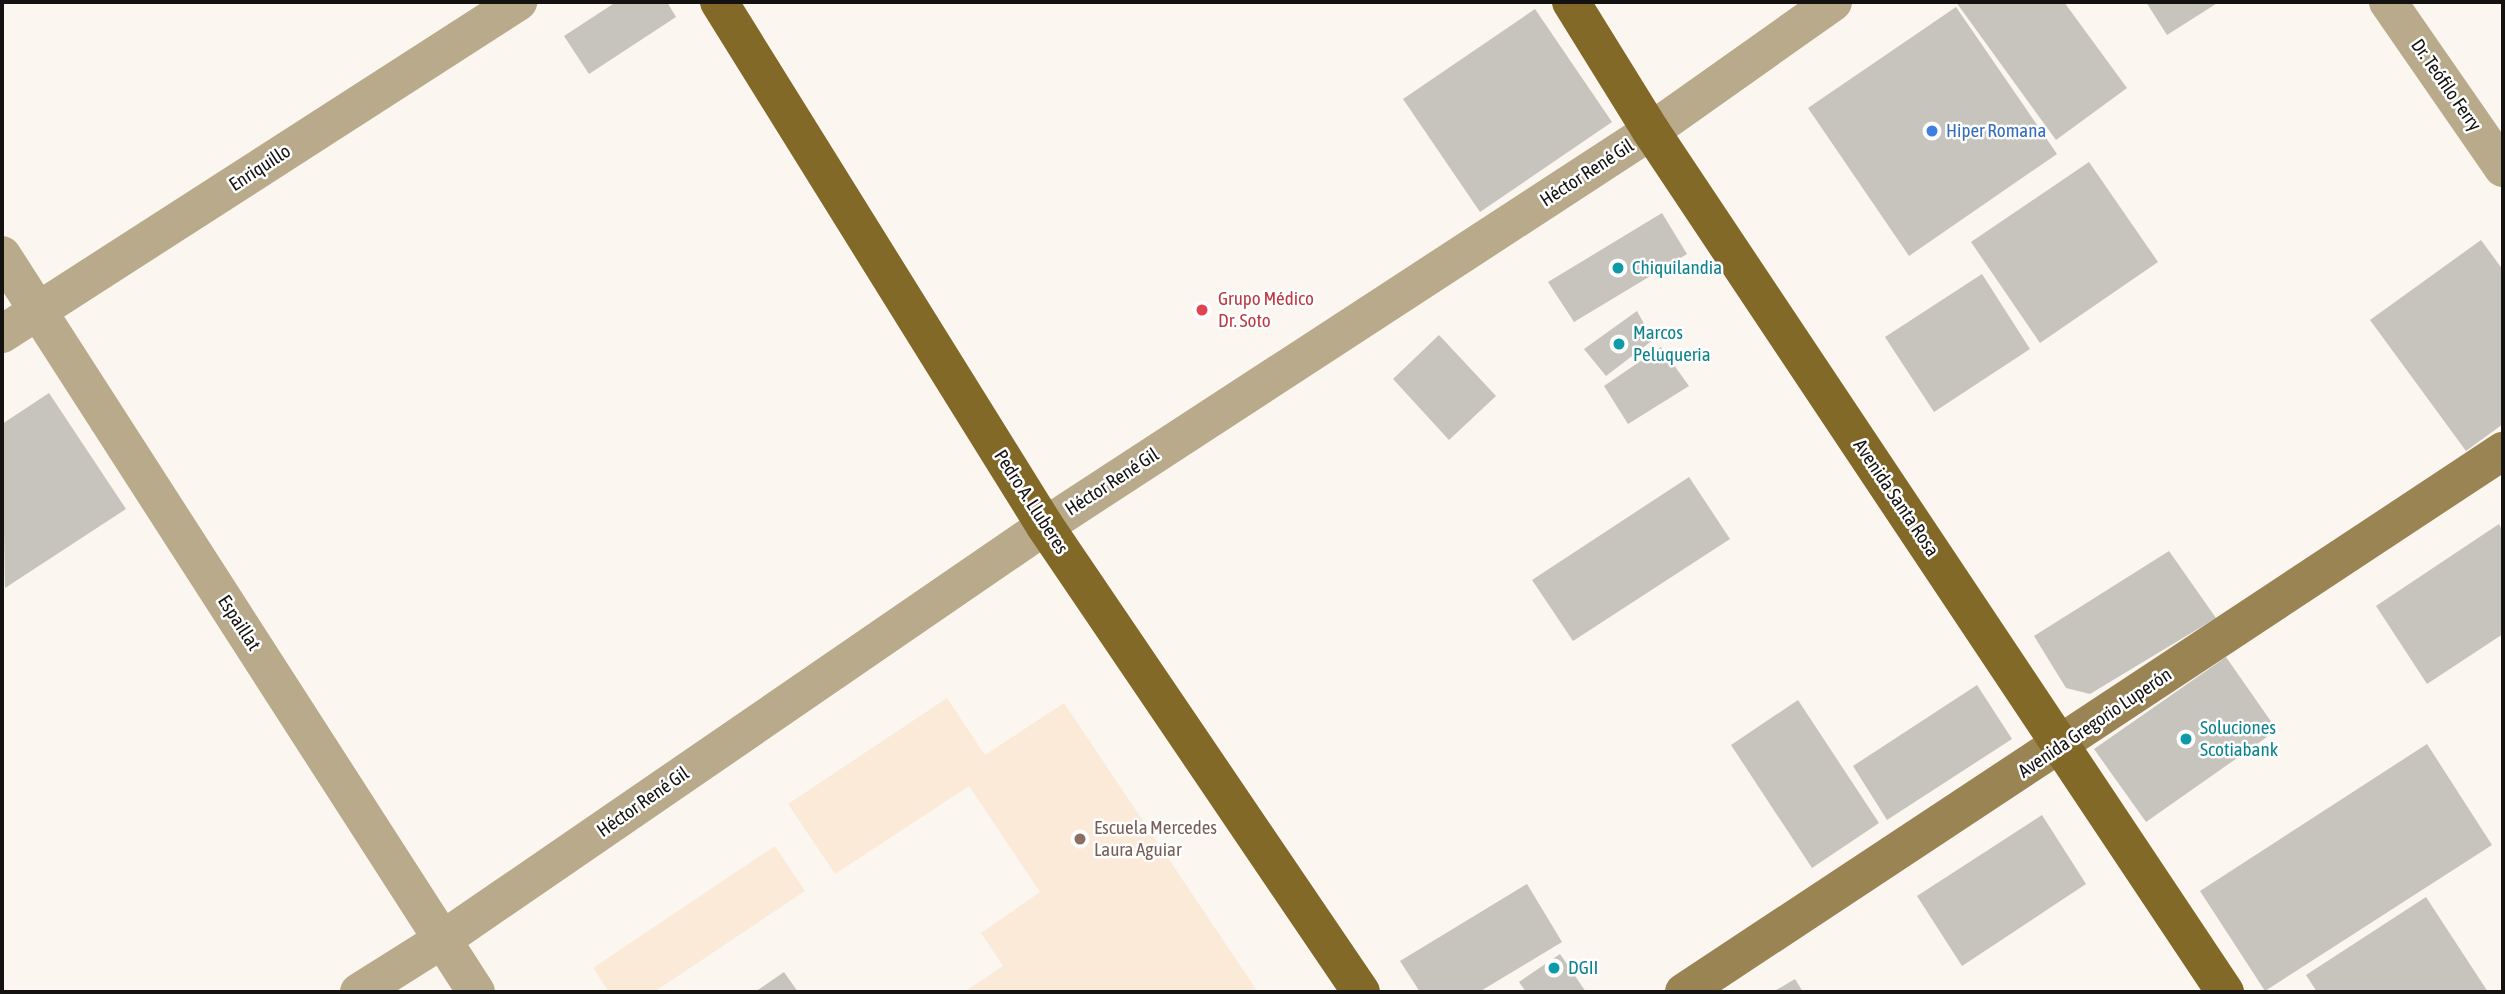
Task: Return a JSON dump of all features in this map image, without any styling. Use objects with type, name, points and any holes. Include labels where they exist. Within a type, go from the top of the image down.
[{"type":"main road","name":"Pedro A. Lluberes","points":[[719,2],[1045,526],[1361,992]]},
{"type":"main road","name":"Avenida Santa Rosa","points":[[1571,2],[1651,131],[2225,992]]},
{"type":"main road","name":"Avenida Gregorio Luperón","points":[[1684,992],[2061,746],[2503,451]]},
{"type":"street","name":"Enriquillo","points":[[2,334],[518,2]]},
{"type":"street","name":"Héctor René Gil","points":[[359,992],[442,940],[1045,526],[1651,131],[1833,2]]},
{"type":"street","name":"Dr. Teófilo Ferry","points":[[2388,2],[2503,168]]},
{"type":"street","name":"Espaillat","points":[[2,255],[476,992]]},
{"type":"shaded area","name":"Escuela Mercedes Laura Aguiar","points":[[947,698],[985,755],[1064,703],[1258,992],[964,992],[1003,966],[981,933],[1040,892],[969,786],[835,874],[788,804]]},
{"type":"shaded area","points":[[775,846],[805,891],[654,992],[609,992],[593,968]]},
{"type":"building","points":[[616,2],[667,2],[676,17],[589,74],[564,36]]},
{"type":"building","points":[[1956,2],[2064,2],[2127,88],[2056,140]]},
{"type":"building","points":[[2146,2],[2219,2],[2167,35]]},
{"type":"building","name":"Hiper Romana","points":[[1956,7],[2057,154],[1909,256],[1808,108]]},
{"type":"building","points":[[1535,9],[1612,122],[1480,212],[1403,99]]},
{"type":"building","points":[[2089,162],[2158,262],[2040,343],[1971,242]]},
{"type":"building","name":"Chiquilandia","points":[[1662,213],[1687,254],[1574,322],[1548,282]]},
{"type":"building","points":[[2481,240],[2503,270],[2503,424],[2466,451],[2370,320]]},
{"type":"building","points":[[1982,274],[2030,349],[1934,412],[1885,337]]},
{"type":"building","name":"Marcos Peluqueria","points":[[1637,311],[1653,340],[1606,376],[1584,349]]},
{"type":"building","points":[[1439,335],[1496,396],[1449,440],[1393,379]]},
{"type":"building","points":[[1661,347],[1689,386],[1628,424],[1604,386]]},
{"type":"building","points":[[49,393],[126,509],[5,588],[2,424]]},
{"type":"building","points":[[1689,477],[1730,539],[1573,641],[1532,580]]},
{"type":"building","points":[[2499,524],[2503,532],[2503,634],[2427,684],[2376,606]]},
{"type":"building","points":[[2169,551],[2216,618],[2090,694],[2066,688],[2034,636]]},
{"type":"building","name":"Soluciones Scotiabank","points":[[2226,657],[2277,730],[2146,822],[2094,749]]},
{"type":"building","points":[[1977,685],[2012,739],[1887,820],[1853,766]]},
{"type":"building","points":[[1798,700],[1879,823],[1812,868],[1731,745]]},
{"type":"building","points":[[2427,744],[2492,845],[2265,991],[2200,891]]},
{"type":"building","points":[[2042,815],[2086,884],[1962,966],[1917,896]]},
{"type":"building","points":[[1527,884],[1562,942],[1479,992],[1420,992],[1400,961]]},
{"type":"building","points":[[2426,897],[2488,992],[2317,992],[2306,975]]},
{"type":"building","name":"DGII","points":[[1560,954],[1586,992],[1526,992],[1519,982]]},
{"type":"building","points":[[784,972],[798,992],[755,992]]},
{"type":"building","points":[[1795,979],[1803,992],[1773,992]]},
{"type":"place","name":"Hiper Romana","points":[[1932,131]]},
{"type":"place","name":"Chiquilandia","points":[[1618,268]]},
{"type":"place","name":"Grupo Médico Dr. Soto","points":[[1202,310]]},
{"type":"place","name":"Marcos Peluqueria","points":[[1619,344]]},
{"type":"place","name":"Soluciones Scotiabank","points":[[2186,739]]},
{"type":"place","name":"Escuela Mercedes Laura Aguiar","points":[[1080,839]]},
{"type":"place","name":"DGII","points":[[1554,968]]}]
